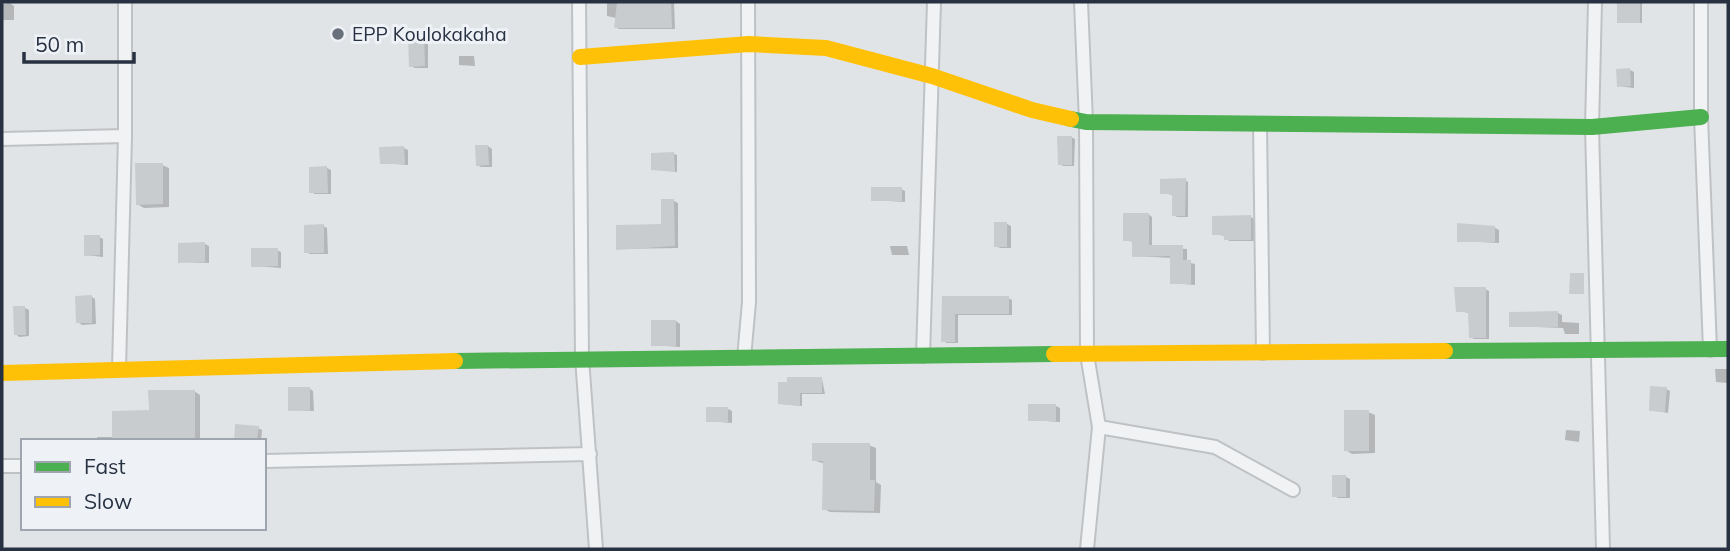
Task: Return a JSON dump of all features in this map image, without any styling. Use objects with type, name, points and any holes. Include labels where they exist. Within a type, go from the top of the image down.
[{"type":"street","points":[[119,369],[125,136],[125,2]]},
{"type":"street","points":[[579,2],[582,358],[596,549]]},
{"type":"street","points":[[744,358],[749,302],[748,2]]},
{"type":"street","points":[[923,356],[934,2]]},
{"type":"street","points":[[1081,2],[1086,122],[1087,354],[1099,427],[1087,549]]},
{"type":"street","points":[[1595,2],[1592,127],[1603,549]]},
{"type":"street","points":[[1701,2],[1701,117],[1710,350]]},
{"type":"street","points":[[580,57],[749,44],[826,48],[932,76],[1032,110],[1086,122],[1592,127],[1701,117]]},
{"type":"street","points":[[1260,124],[1263,354]]},
{"type":"street","points":[[2,139],[125,136]]},
{"type":"street","points":[[2,373],[582,358],[1728,349]]},
{"type":"street","points":[[1099,427],[1215,447],[1293,490]]},
{"type":"street","points":[[266,461],[590,454]]},
{"type":"street","points":[[2,466],[21,466]]},
{"type":"building","points":[[671,2],[672,28],[614,28],[617,3]]},
{"type":"building","points":[[1617,2],[1640,2],[1640,23],[1617,23]]},
{"type":"building","points":[[424,36],[425,66],[409,67],[408,37]]},
{"type":"building","points":[[1630,68],[1631,86],[1617,87],[1616,69]]},
{"type":"building","points":[[1057,136],[1072,136],[1072,165],[1058,165]]},
{"type":"building","points":[[475,145],[488,145],[489,165],[476,166]]},
{"type":"building","points":[[404,146],[405,164],[380,164],[379,147]]},
{"type":"building","points":[[674,152],[675,172],[651,170],[651,153]]},
{"type":"building","points":[[135,163],[163,163],[163,204],[136,205]]},
{"type":"building","points":[[327,166],[328,193],[309,193],[309,167]]},
{"type":"building","points":[[1186,178],[1185,216],[1172,216],[1172,194],[1160,194],[1160,179]]},
{"type":"building","points":[[871,187],[902,187],[902,201],[871,201]]},
{"type":"building","points":[[661,199],[674,199],[675,246],[616,250],[616,225],[661,224]]},
{"type":"building","points":[[1123,213],[1149,213],[1149,245],[1183,245],[1183,260],[1191,260],[1191,284],[1170,284],[1170,256],[1132,257],[1132,241],[1123,241]]},
{"type":"building","points":[[1251,215],[1251,240],[1224,240],[1224,235],[1212,235],[1212,216]]},
{"type":"building","points":[[994,222],[1007,222],[1007,247],[994,247]]},
{"type":"building","points":[[1457,223],[1495,226],[1495,242],[1457,242]]},
{"type":"building","points":[[324,224],[324,253],[304,253],[304,225]]},
{"type":"building","points":[[84,235],[100,235],[100,255],[84,256]]},
{"type":"building","points":[[205,242],[205,262],[178,263],[178,243]]},
{"type":"building","points":[[251,248],[278,248],[278,266],[251,267]]},
{"type":"building","points":[[1570,273],[1584,273],[1584,294],[1569,294]]},
{"type":"building","points":[[1454,287],[1486,287],[1486,338],[1469,338],[1468,312],[1456,312]]},
{"type":"building","points":[[92,295],[92,323],[76,323],[75,296]]},
{"type":"building","points":[[942,296],[1009,296],[1009,314],[955,314],[955,342],[941,342]]},
{"type":"building","points":[[13,306],[25,306],[26,335],[14,335]]},
{"type":"building","points":[[1558,311],[1558,327],[1509,327],[1509,312]]},
{"type":"building","points":[[651,320],[676,320],[676,346],[651,346]]},
{"type":"building","points":[[787,377],[822,377],[822,393],[800,393],[800,406],[778,404],[778,382],[787,382]]},
{"type":"building","points":[[1650,386],[1667,387],[1665,412],[1649,411]]},
{"type":"building","points":[[288,387],[310,387],[310,410],[288,411]]},
{"type":"building","points":[[148,390],[195,390],[195,439],[112,439],[112,411],[149,410]]},
{"type":"building","points":[[1028,404],[1056,404],[1056,421],[1028,421]]},
{"type":"building","points":[[706,407],[728,407],[728,422],[706,422]]},
{"type":"building","points":[[1344,410],[1369,410],[1369,451],[1344,451]]},
{"type":"building","points":[[235,424],[259,426],[257,439],[234,439]]},
{"type":"building","points":[[812,443],[870,443],[870,480],[875,480],[874,511],[822,510],[823,461],[812,461]]},
{"type":"building","points":[[1332,475],[1346,475],[1346,497],[1332,497]]},
{"type":"traffic: fast","points":[[1071,119],[1086,122],[1592,127],[1701,117]]},
{"type":"traffic: fast","points":[[1445,351],[1728,349]]},
{"type":"traffic: fast","points":[[455,361],[1054,354]]},
{"type":"traffic: slow","points":[[580,57],[749,44],[826,48],[932,76],[1032,110],[1071,119]]},
{"type":"traffic: slow","points":[[1054,354],[1445,351]]},
{"type":"traffic: slow","points":[[2,373],[455,361]]},
{"type":"place","name":"EPP Koulokakaha","points":[[338,34]]}]
